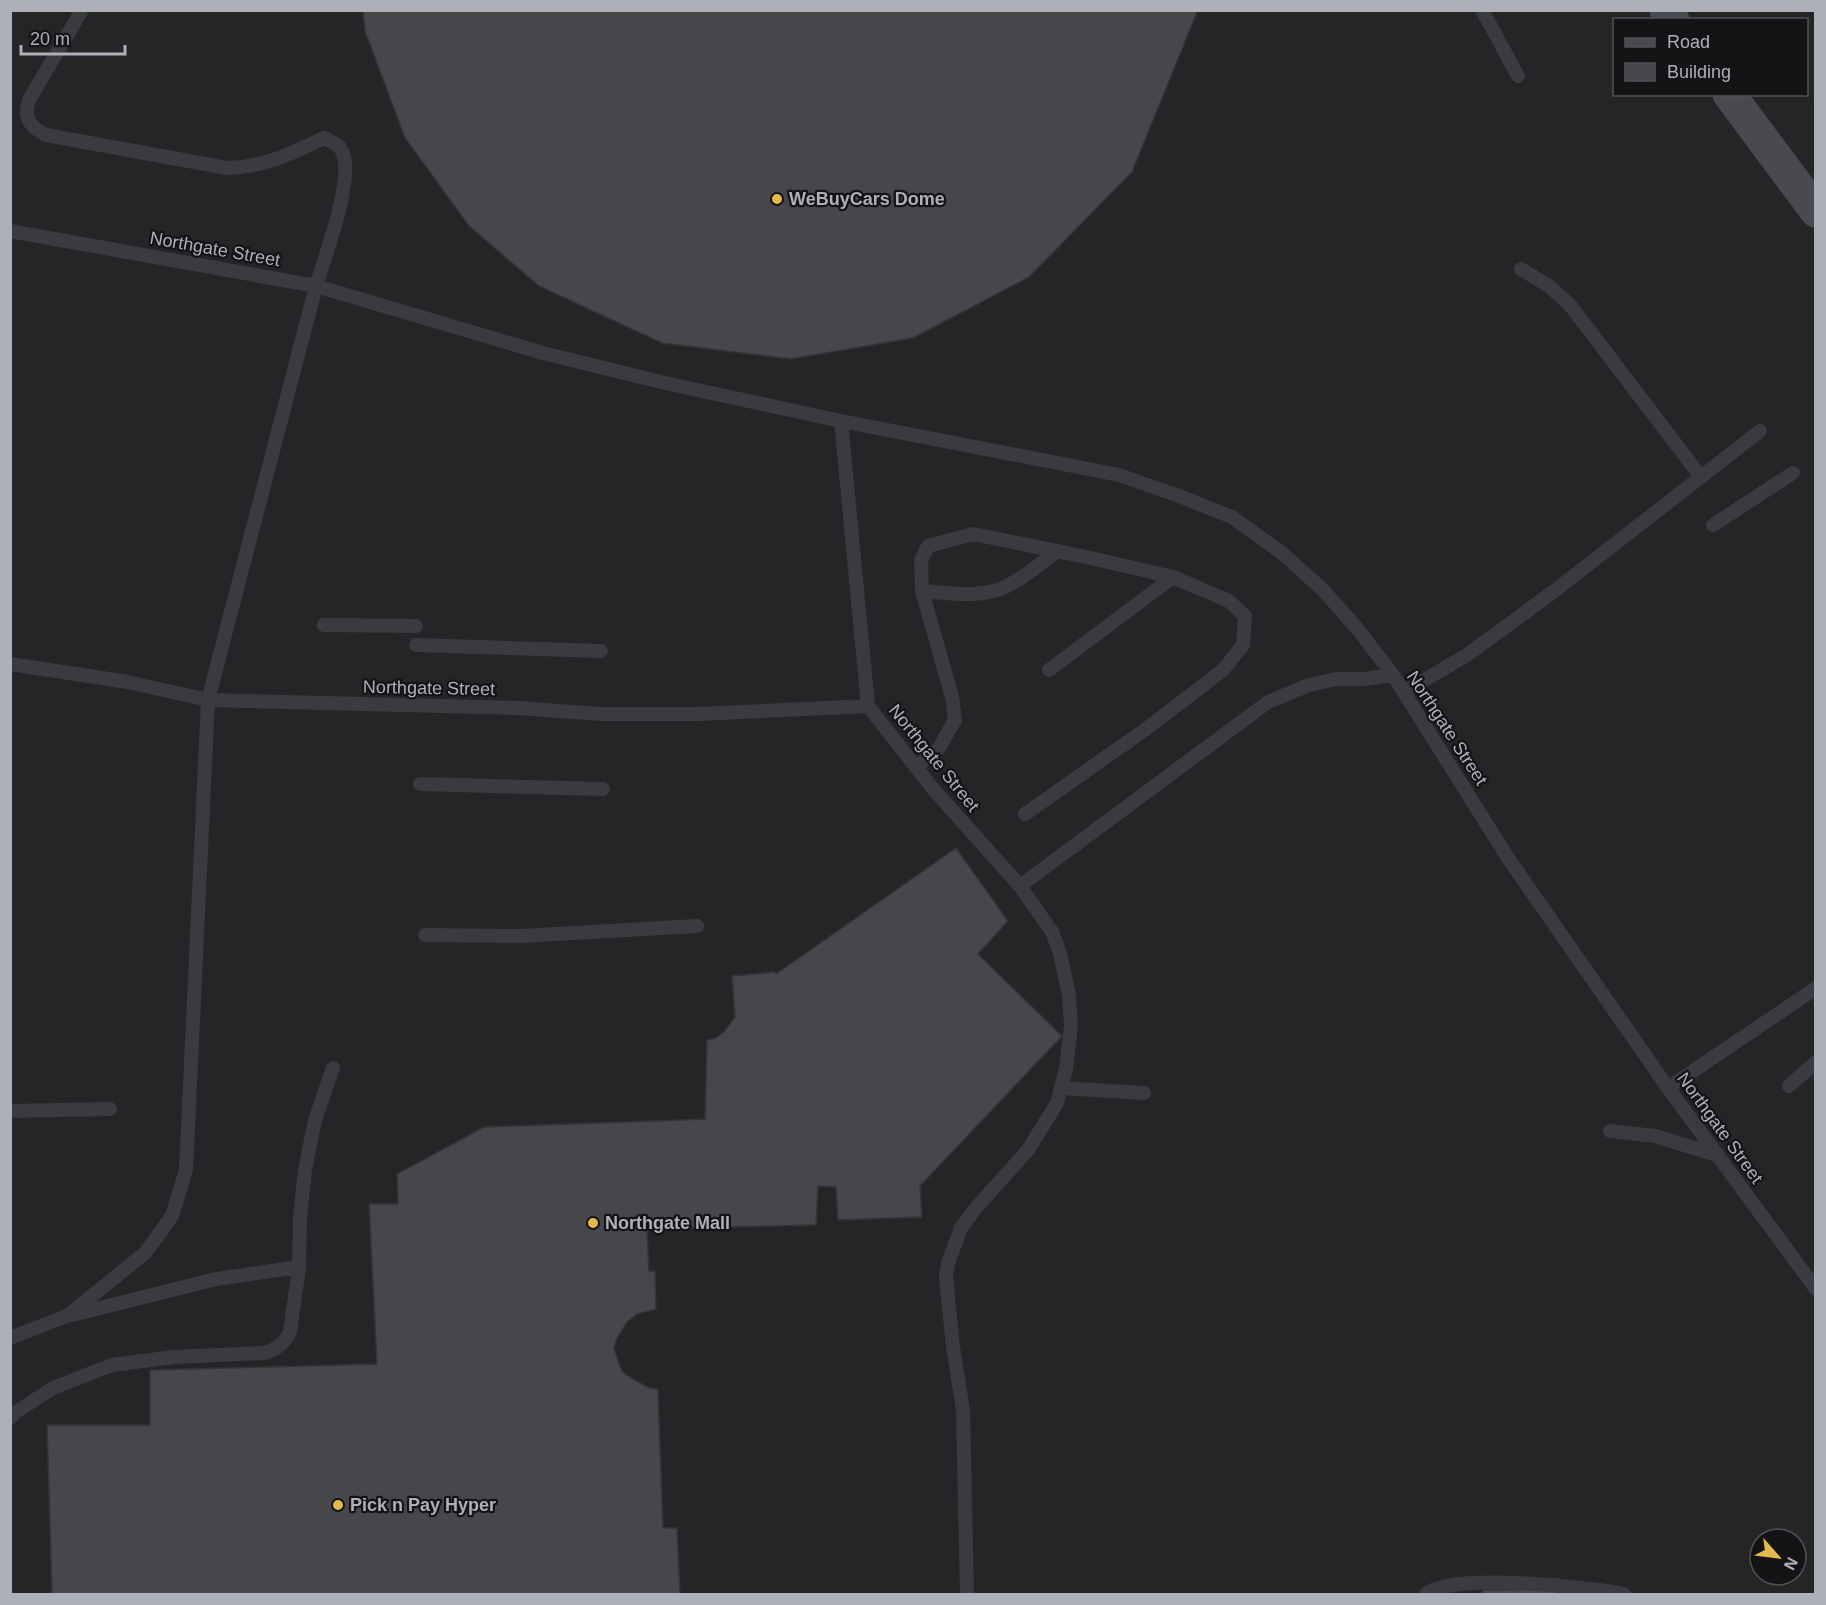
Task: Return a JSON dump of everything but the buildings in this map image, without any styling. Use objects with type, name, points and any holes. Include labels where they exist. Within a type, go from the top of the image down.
[{"type":"main road","points":[[1730,96],[1815,211]]},
{"type":"lane","points":[[67,1316],[145,1253],[172,1216],[186,1170],[208,700],[345,178],[342,150],[324,138],[274,161],[243,168],[227,168],[46,135],[35,130],[28,123],[29,100],[82,10]]},
{"type":"lane","points":[[1482,10],[1518,76]]},
{"type":"lane","name":"Northgate Street","points":[[10,231],[316,286],[543,353],[665,384],[1119,476],[1232,517],[1282,553],[1322,589],[1356,627],[1393,675],[1508,858],[1668,1088],[1815,1289]]},
{"type":"lane","points":[[1521,269],[1549,286],[1570,305],[1701,477]]},
{"type":"lane","points":[[841,421],[867,706]]},
{"type":"lane","points":[[1404,692],[1477,648],[1761,431]]},
{"type":"lane","points":[[1713,525],[1793,473]]},
{"type":"lane","points":[[916,767],[939,748],[955,720],[952,697],[922,591],[921,561],[928,546],[973,534],[1058,551],[1173,577],[1229,601],[1245,616],[1244,645],[1223,670],[1146,729],[1025,814]]},
{"type":"lane","points":[[922,591],[957,594],[985,592],[1006,587],[1058,551]]},
{"type":"lane","points":[[1049,670],[1173,577]]},
{"type":"lane","points":[[324,624],[416,626]]},
{"type":"lane","points":[[416,645],[600,651]]},
{"type":"lane","name":"Northgate Street","points":[[10,664],[128,682],[208,700],[517,708],[612,714],[708,714],[867,706],[916,767],[1020,886],[1268,702],[1309,685],[1336,679],[1364,679],[1393,675]]},
{"type":"lane","points":[[420,784],[603,789]]},
{"type":"lane","points":[[967,1594],[963,1410],[946,1277],[948,1263],[961,1228],[1028,1150],[1057,1103],[1066,1069],[1071,1025],[1069,995],[1060,953],[1052,932],[1020,886]]},
{"type":"lane","points":[[425,935],[521,936],[697,926]]},
{"type":"lane","points":[[1668,1088],[1815,988]]},
{"type":"lane","points":[[1789,1086],[1815,1062]]},
{"type":"lane","points":[[10,1418],[53,1388],[112,1365],[174,1357],[264,1353],[277,1349],[290,1332],[299,1268],[300,1218],[305,1170],[315,1120],[333,1068]]},
{"type":"lane","points":[[1061,1088],[1144,1093]]},
{"type":"lane","points":[[10,1111],[110,1109]]},
{"type":"lane","points":[[1610,1131],[1656,1136],[1717,1155]]},
{"type":"lane","points":[[10,1338],[67,1316],[216,1279],[299,1268]]},
{"type":"lane","points":[[1426,1594],[1432,1590],[1462,1584],[1536,1583],[1600,1589],[1624,1594]]},
{"type":"shaded area","points":[[11,11],[1815,11],[1815,1594],[11,1594]]},
{"type":"place","name":"WeBuyCars Dome","points":[[777,199]]},
{"type":"place","name":"Northgate Mall","points":[[593,1223]]},
{"type":"place","name":"Pick n Pay Hyper","points":[[338,1505]]}]
